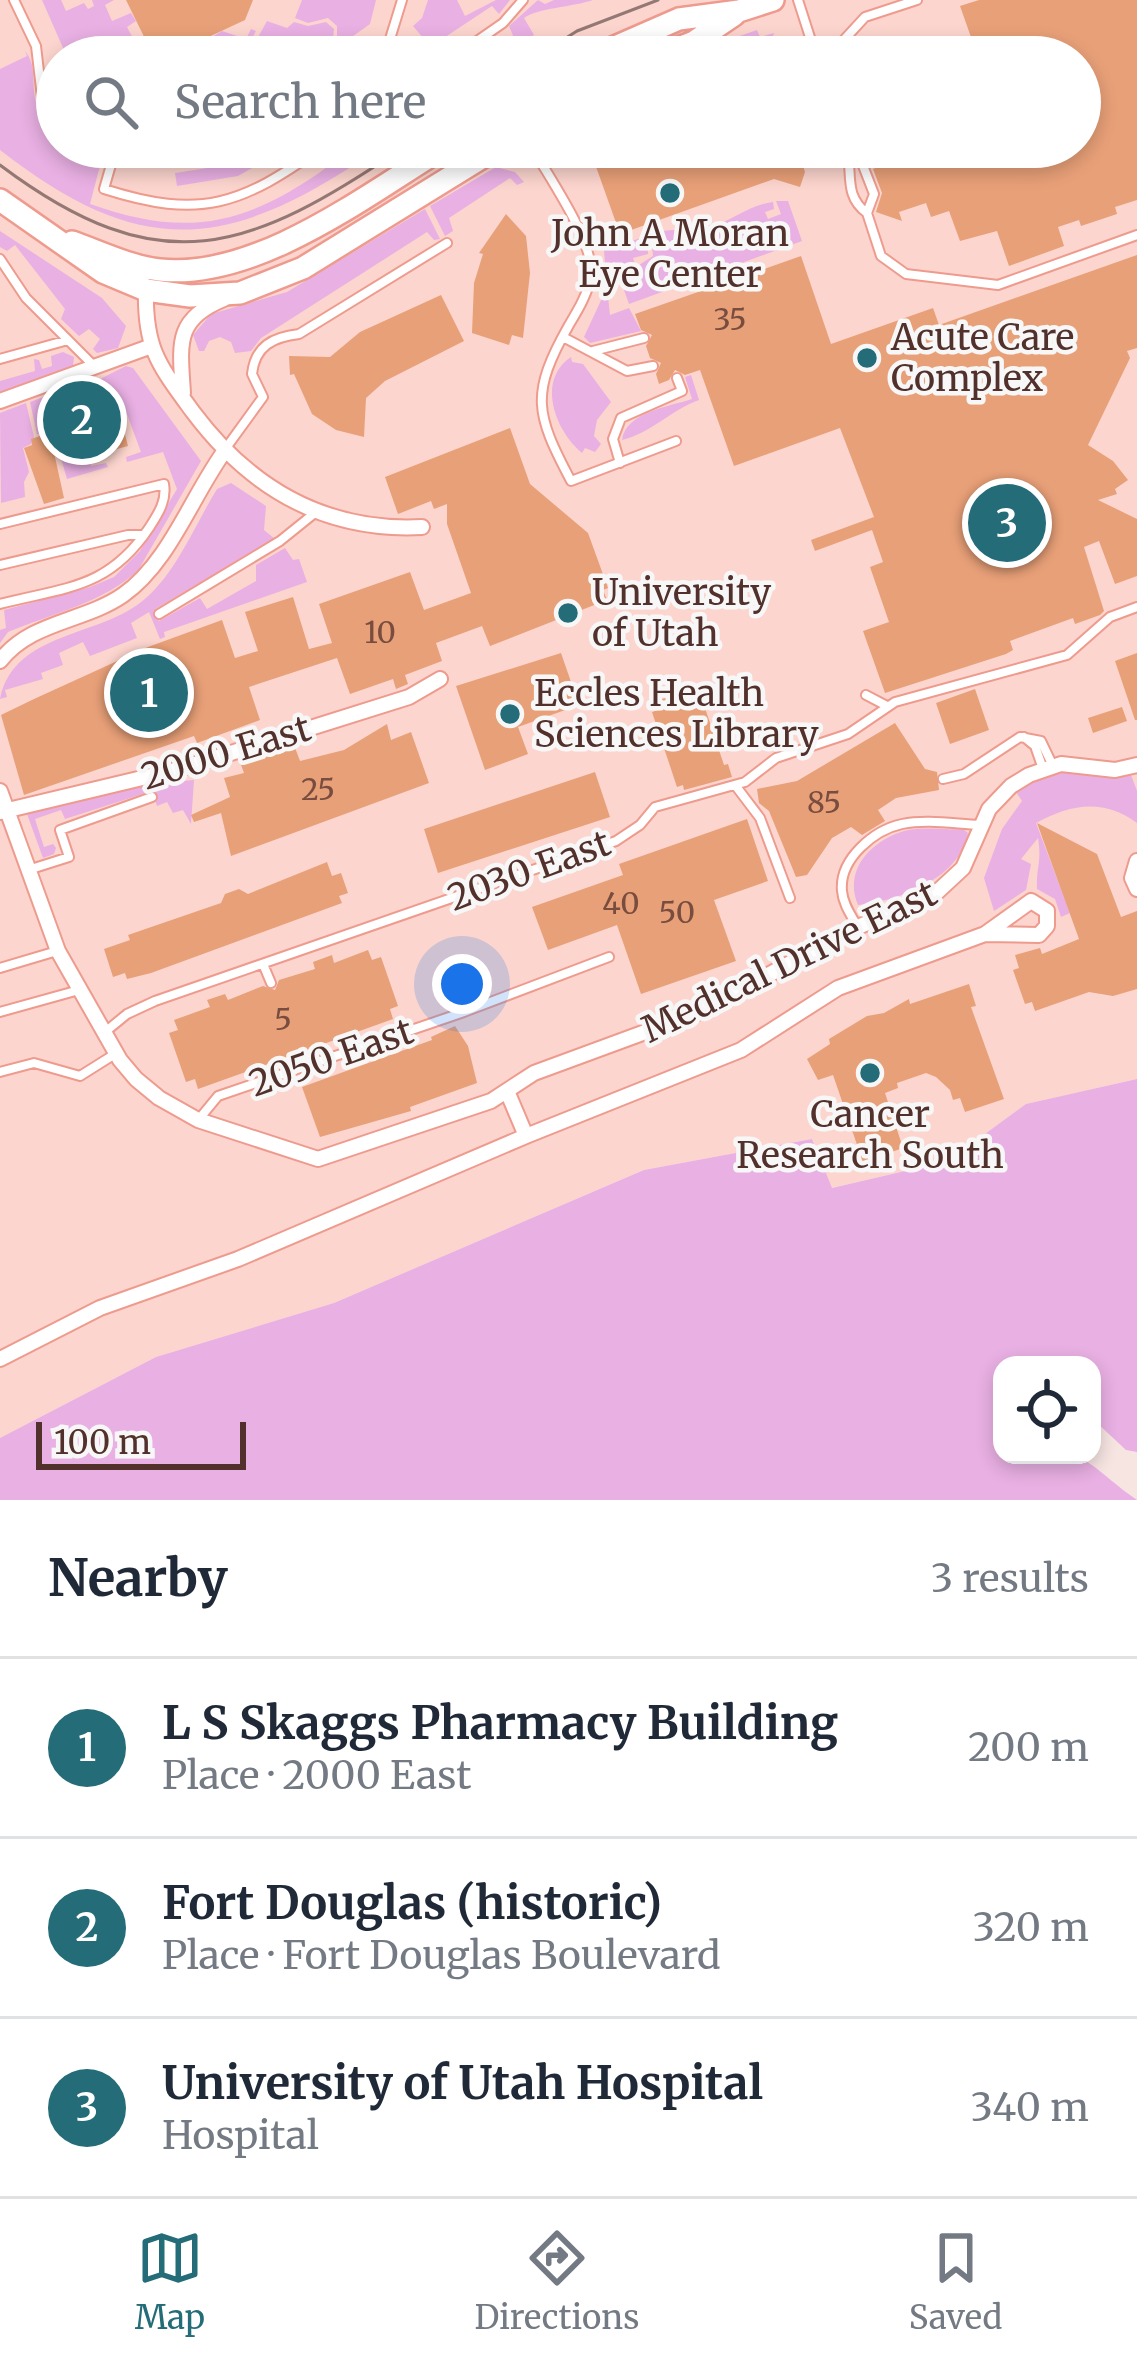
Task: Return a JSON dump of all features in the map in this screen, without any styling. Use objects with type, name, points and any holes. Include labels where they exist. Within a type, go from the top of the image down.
[{"type":"main road","points":[[640,36],[679,19],[739,11],[773,0]]},
{"type":"main road","points":[[703,36],[739,11]]},
{"type":"main road","points":[[147,279],[278,245],[409,168]]},
{"type":"main road","points":[[0,200],[47,232],[190,296],[240,293],[304,268],[465,168]]},
{"type":"street","points":[[147,279],[149,347],[183,398],[259,482],[316,512],[424,533]]},
{"type":"street","points":[[183,398],[180,346],[184,330],[201,308],[240,293]]},
{"type":"street","points":[[0,401],[149,347]]},
{"type":"street","points":[[0,662],[29,634],[118,598],[143,579],[226,449]]},
{"type":"street","name":"2000 East","points":[[3,811],[202,763],[409,698],[440,679]]},
{"type":"street","points":[[1048,767],[1082,764],[1115,770],[1137,764]]},
{"type":"street","name":"Medical Drive East","points":[[0,791],[3,811],[58,951],[116,1053],[136,1078],[159,1098],[198,1120],[318,1159],[491,1101],[534,1072],[697,1012],[950,884],[963,868],[980,825],[1003,793],[1048,767]]},
{"type":"street","points":[[1137,861],[1132,871],[1137,889]]},
{"type":"street","points":[[0,1359],[100,1308],[238,1259],[526,1136],[741,1051],[838,988],[985,934]]},
{"type":"street","points":[[507,1091],[526,1136]]},
{"type":"lane","points":[[14,0],[36,46]]},
{"type":"lane","points":[[392,36],[402,0]]},
{"type":"lane","points":[[484,36],[523,0]]},
{"type":"lane","points":[[798,0],[808,36]]},
{"type":"lane","points":[[848,36],[865,17],[917,0]]},
{"type":"lane","points":[[110,168],[104,189],[175,206],[248,194],[289,168]]},
{"type":"lane","points":[[543,168],[588,253],[591,274],[546,370],[540,402],[550,442],[571,481],[676,441]]},
{"type":"lane","points":[[846,168],[857,205],[867,213],[881,256],[906,274],[998,285],[1137,235]]},
{"type":"lane","points":[[864,168],[874,194],[867,213]]},
{"type":"lane","points":[[226,449],[263,397],[252,374],[263,347],[278,337],[298,334],[447,243]]},
{"type":"lane","points":[[0,259],[26,298],[95,367]]},
{"type":"lane","points":[[562,337],[627,371],[653,366]]},
{"type":"lane","points":[[591,352],[644,338]]},
{"type":"lane","points":[[0,359],[68,340]]},
{"type":"lane","points":[[620,463],[613,439],[621,418],[682,391],[677,378]]},
{"type":"lane","points":[[0,524],[164,484],[164,502],[121,565],[101,577],[0,604]]},
{"type":"lane","points":[[159,614],[280,541],[316,512]]},
{"type":"lane","points":[[0,565],[145,535]]},
{"type":"lane","name":"2030 East","points":[[104,1033],[155,1001],[616,841],[656,807],[735,785],[776,758],[848,734],[887,706],[1067,655],[1110,617],[1137,608]]},
{"type":"lane","points":[[866,695],[887,706]]},
{"type":"lane","points":[[943,779],[964,774],[1023,736],[1041,741],[1048,767]]},
{"type":"lane","points":[[735,785],[766,829],[790,898]]},
{"type":"lane","points":[[28,870],[69,857],[60,830],[152,796]]},
{"type":"lane","points":[[858,927],[845,904],[842,883],[850,861],[871,838],[907,823],[980,825]]},
{"type":"lane","points":[[0,968],[58,951]]},
{"type":"lane","name":"2050 East","points":[[198,1120],[218,1096],[609,957]]},
{"type":"lane","points":[[263,964],[271,983]]},
{"type":"lane","points":[[0,1012],[80,989]]},
{"type":"lane","points":[[0,1072],[34,1064],[80,1076],[116,1053]]},
{"type":"shaded area","name":"University of Utah","points":[[0,0],[1137,0],[1137,1079],[1026,1104],[948,1161],[831,1188],[812,1139],[644,1170],[334,1303],[156,1357],[0,1438]]},
{"type":"shaded area","points":[[42,0],[61,0],[66,11],[84,3],[88,9],[94,6],[92,0],[114,0],[105,5],[112,21],[131,13],[136,21],[127,27],[132,36],[58,36]]},
{"type":"shaded area","points":[[302,0],[376,0],[370,24],[353,36],[337,36],[337,26],[328,18],[308,23],[295,18]]},
{"type":"shaded area","points":[[428,0],[457,0],[465,16],[496,0],[510,0],[499,14],[492,6],[447,36],[421,36],[413,26],[422,18]]},
{"type":"shaded area","points":[[538,0],[545,4],[593,0],[524,18],[533,36],[513,36],[509,26]]},
{"type":"shaded area","points":[[267,21],[287,28],[294,22],[308,26],[326,22],[334,29],[333,36],[259,36]]},
{"type":"shaded area","points":[[25,51],[33,69],[36,168],[99,168],[90,204],[151,220],[205,222],[258,208],[326,168],[348,168],[266,212],[222,225],[180,230],[137,224],[94,209],[49,185],[0,150],[0,69],[27,56]]},
{"type":"shaded area","points":[[252,168],[238,176],[177,186],[175,173]]},
{"type":"shaded area","points":[[494,168],[515,172],[524,182],[517,185],[510,178],[449,218],[453,231],[445,236],[430,206]]},
{"type":"shaded area","points":[[776,201],[788,201],[802,241],[629,304],[614,262],[608,264],[611,275],[606,277],[604,250],[647,236],[648,254],[633,258],[636,267],[653,256],[651,234],[709,227],[773,202],[774,209],[765,212],[768,219],[781,214]]},
{"type":"shaded area","points":[[425,209],[440,239],[434,240],[427,232],[261,338],[251,351],[235,353],[231,342],[220,337],[199,351],[193,335],[211,314],[287,292]]},
{"type":"shaded area","points":[[0,231],[102,298],[126,326],[118,348],[97,353],[93,349],[100,339],[89,329],[79,336],[61,319],[65,309],[15,245],[7,251],[0,247]]},
{"type":"shaded area","points":[[603,296],[608,297],[610,315],[629,308],[641,331],[590,343],[584,337]]},
{"type":"shaded area","points":[[63,352],[74,357],[73,366],[0,394],[0,381],[35,371],[34,359],[42,369],[52,366],[51,356]]},
{"type":"shaded area","points":[[571,357],[572,362],[583,364],[611,402],[597,420],[594,436],[601,444],[595,452],[585,448],[582,453],[572,444],[553,405],[554,379]]},
{"type":"shaded area","points":[[126,366],[133,368],[201,461],[139,569],[94,599],[8,632],[0,643],[0,630],[6,628],[4,610],[114,577],[140,551],[177,489],[163,452],[127,462],[126,457],[141,452],[127,414],[116,416],[103,409],[97,385]]},
{"type":"shaded area","points":[[691,375],[699,400],[622,440],[640,417],[692,399],[685,377]]},
{"type":"shaded area","points":[[94,386],[101,410],[94,422],[82,427],[91,466],[106,463],[108,467],[67,479],[54,434],[37,434],[30,402],[65,389],[73,394]]},
{"type":"shaded area","points":[[26,403],[34,437],[23,448],[29,472],[25,497],[1,503],[0,413]]},
{"type":"shaded area","points":[[231,483],[266,506],[264,530],[275,539],[155,609],[159,621],[200,598],[207,609],[256,581],[256,565],[285,548],[293,560],[299,559],[307,582],[164,632],[160,639],[149,612],[131,623],[137,638],[90,656],[83,642],[59,653],[63,665],[41,673],[43,679],[5,690],[7,697],[0,699],[8,676],[41,647],[107,621],[146,598],[177,561],[217,489]]},
{"type":"shaded area","points":[[1065,772],[1131,775],[1137,791],[1137,823],[1112,810],[1087,806],[1036,823],[1070,913],[1061,917],[1055,899],[1037,889],[1038,838],[1021,859],[1031,864],[1026,890],[994,911],[984,878],[1002,829],[1022,801],[1016,792],[1035,780]]},
{"type":"shaded area","points":[[194,780],[191,824],[183,810],[173,813],[167,802],[157,806],[152,791],[65,819],[61,810],[35,819],[44,847],[53,844],[56,848],[43,858],[27,814],[151,784]]},
{"type":"shaded area","points":[[963,829],[968,833],[963,849],[940,875],[908,893],[858,905],[854,892],[857,869],[881,842],[911,830]]},
{"type":"shaded area","points":[[1137,1079],[1137,1452],[1126,1450],[1101,1427],[1101,1356],[993,1356],[993,1464],[1091,1464],[1137,1500],[0,1500],[0,1438],[156,1357],[334,1303],[644,1170],[812,1139],[832,1188],[948,1161],[1026,1104]]},
{"type":"building","points":[[126,0],[253,0],[245,20],[211,36],[144,36]]},
{"type":"building","points":[[979,0],[1137,0],[1137,200],[1115,207],[1117,214],[1081,226],[1079,220],[1058,227],[1064,246],[1009,266],[997,231],[960,241],[949,211],[931,217],[926,203],[899,212],[902,221],[876,212],[882,193],[873,169],[1101,168],[1101,36],[971,36],[960,6]]},
{"type":"building","name":"John A Moran Eye Center","points":[[596,168],[804,168],[800,187],[774,179],[620,234]]},
{"type":"building","points":[[506,214],[526,236],[530,273],[523,338],[512,335],[509,345],[472,333],[474,283],[483,254],[479,253]]},
{"type":"building","points":[[1137,255],[1137,348],[1127,351],[1130,358],[1088,445],[1113,461],[1128,480],[1115,489],[1117,494],[1098,500],[1137,519],[1137,576],[1115,584],[1099,541],[1084,547],[1104,611],[1100,615],[1075,624],[1073,618],[1010,641],[1013,650],[1006,654],[885,693],[863,631],[889,622],[870,567],[883,562],[872,530],[815,551],[811,540],[874,517],[840,428],[734,466],[700,370],[685,375],[675,370],[659,384],[656,374],[661,363],[650,358],[646,346],[652,335],[641,330],[635,314],[801,256],[831,344],[933,308],[939,325]]},
{"type":"building","points":[[441,295],[464,341],[385,381],[366,398],[364,437],[336,430],[312,414],[294,374],[290,375],[289,356],[330,357],[360,332]]},
{"type":"building","points":[[121,419],[128,446],[94,452],[88,428]]},
{"type":"building","points":[[510,428],[530,484],[588,533],[608,588],[603,590],[607,600],[490,646],[482,626],[436,643],[442,661],[405,675],[408,684],[396,689],[393,679],[350,694],[337,658],[249,687],[260,720],[197,743],[194,736],[24,795],[1,715],[148,647],[222,620],[235,658],[258,651],[245,612],[293,597],[309,649],[332,643],[319,604],[410,572],[424,610],[471,593],[447,524],[447,504],[434,509],[431,501],[398,514],[385,477]]},
{"type":"building","points":[[43,435],[44,441],[51,439],[64,498],[44,504],[24,448]]},
{"type":"building","name":"Eccles Health Sciences Library","points":[[561,653],[579,705],[518,727],[528,754],[485,770],[456,686]]},
{"type":"building","points":[[1137,653],[1137,720],[1135,720],[1115,661]]},
{"type":"building","points":[[975,689],[989,730],[950,744],[936,703]]},
{"type":"building","points":[[699,690],[732,777],[684,790],[683,785],[677,787],[652,712],[665,708],[662,699]]},
{"type":"building","points":[[1122,707],[1127,721],[1093,733],[1088,718]]},
{"type":"building","points":[[895,723],[925,769],[937,772],[939,790],[896,798],[878,810],[885,821],[862,835],[851,827],[832,838],[807,875],[796,877],[769,811],[759,803],[757,789],[797,781]]},
{"type":"building","points":[[387,724],[391,740],[411,732],[429,783],[231,856],[221,813],[194,822],[191,815],[230,797],[224,778],[244,773],[240,762],[294,745],[300,761],[344,750]]},
{"type":"building","points":[[595,772],[610,817],[438,873],[424,829]]},
{"type":"building","points":[[747,819],[768,881],[714,900],[736,961],[641,994],[617,925],[548,950],[532,907],[623,875],[619,864]]},
{"type":"building","points":[[1037,823],[1097,854],[1121,917],[1137,911],[1137,989],[1113,996],[1089,992],[1035,1011],[1032,1002],[1025,1004],[1013,970],[1019,968],[1015,955],[1040,948],[1042,954],[1079,939]]},
{"type":"building","points":[[327,862],[332,876],[341,873],[348,893],[339,896],[342,903],[151,973],[113,977],[104,949],[130,940],[128,935],[221,903],[225,894],[239,889],[248,894]]},
{"type":"building","points":[[368,950],[372,960],[381,957],[398,1006],[390,1009],[393,1019],[198,1089],[195,1079],[186,1082],[169,1033],[178,1030],[174,1020],[210,1007],[207,1000],[225,994],[228,1000],[263,986],[275,990],[279,980],[315,969],[313,962],[332,955],[334,963]]},
{"type":"building","name":"Cancer Research South","points":[[969,984],[976,1006],[971,1007],[1004,1099],[965,1112],[960,1098],[953,1100],[936,1077],[926,1073],[897,1083],[898,1088],[885,1093],[903,1148],[863,1162],[833,1075],[818,1080],[807,1059],[867,1016],[909,999],[910,1004]]},
{"type":"building","points":[[455,1026],[468,1046],[477,1083],[410,1107],[411,1111],[320,1137],[302,1087],[432,1040]]},
{"type":"tram line","points":[[569,36],[658,0]]},
{"type":"tram line","points":[[0,165],[57,203],[109,228],[158,240],[204,241],[251,231],[298,211],[372,168]]},
{"type":"place","name":"John A Moran Eye Center","points":[[670,193]]},
{"type":"place","name":"Acute Care Complex","points":[[867,358]]},
{"type":"place","name":"Fort Douglas (historic)","points":[[82,420]]},
{"type":"place","name":"University of Utah Hospital","points":[[1007,523]]},
{"type":"place","name":"University of Utah","points":[[568,613]]},
{"type":"place","name":"L S Skaggs Pharmacy Building","points":[[149,693]]},
{"type":"place","name":"Eccles Health Sciences Library","points":[[510,714]]},
{"type":"place","name":"Cancer Research South","points":[[870,1073]]}]
